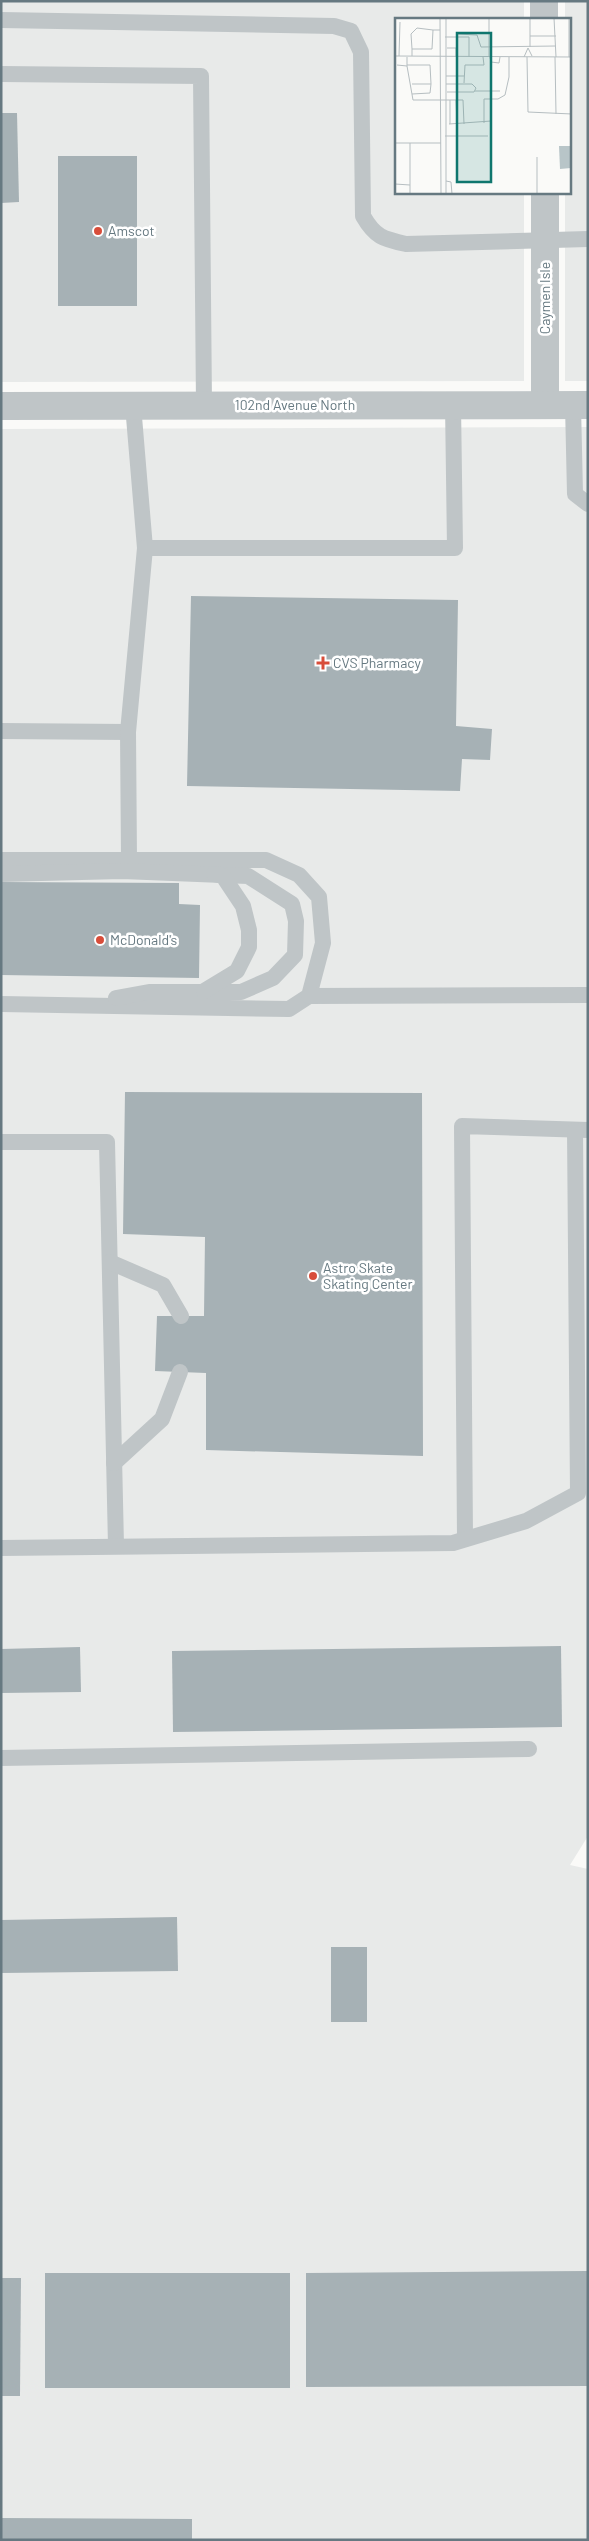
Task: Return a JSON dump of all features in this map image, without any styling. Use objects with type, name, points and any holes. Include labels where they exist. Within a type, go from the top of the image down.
[{"type":"street","points":[[544,1],[544,18]]},
{"type":"street","name":"Caymen Isle","points":[[544,194],[545,404]]},
{"type":"street","name":"102nd Avenue North","points":[[1,406],[580,405]]},
{"type":"lane","points":[[1,20],[334,26],[351,31],[361,52],[363,216],[372,230],[384,239],[406,244],[588,239]]},
{"type":"lane","points":[[1,74],[201,76],[204,405]]},
{"type":"lane","points":[[145,548],[455,548],[453,404]]},
{"type":"lane","points":[[129,859],[128,732],[145,548],[133,405]]},
{"type":"lane","points":[[580,405],[575,494],[588,504]]},
{"type":"lane","points":[[1,731],[128,732]]},
{"type":"lane","points":[[1,860],[266,860],[299,875],[320,897],[323,943],[309,996]]},
{"type":"lane","points":[[1,874],[205,873],[248,876],[292,904],[296,921],[295,955],[273,978],[241,992],[149,992],[85,1004]]},
{"type":"lane","points":[[204,991],[237,970],[248,947],[249,930],[243,906],[222,876],[205,873]]},
{"type":"lane","points":[[1,1004],[289,1009],[309,996],[588,996]]},
{"type":"lane","points":[[1,1548],[453,1543],[526,1521],[578,1493],[582,1130],[462,1126],[465,1539]]},
{"type":"lane","points":[[1,1142],[107,1142],[116,1546]]},
{"type":"lane","points":[[110,1262],[163,1285],[181,1316]]},
{"type":"lane","points":[[114,1463],[162,1419],[180,1372]]},
{"type":"lane","points":[[1,1758],[529,1749]]},
{"type":"shaded area","points":[[1,1],[524,1],[524,18],[395,18],[395,194],[524,194],[524,381],[1,382]]},
{"type":"shaded area","points":[[565,1],[588,1],[588,381],[565,381],[565,194],[572,194],[572,18],[565,18]]},
{"type":"shaded area","points":[[588,427],[588,1836],[570,1865],[588,1869],[588,2540],[1,2540],[1,429]]},
{"type":"building","points":[[1,113],[17,113],[19,202],[1,203]]},
{"type":"building","name":"Amscot","points":[[58,156],[137,156],[137,306],[58,306]]},
{"type":"building","name":"CVS Pharmacy","points":[[191,596],[458,600],[456,726],[492,729],[490,760],[462,759],[460,791],[187,786]]},
{"type":"building","name":"McDonald's","points":[[1,882],[179,883],[179,904],[200,905],[199,978],[1,975]]},
{"type":"building","name":"Astro Skate Skating Center","points":[[125,1092],[422,1093],[423,1456],[206,1450],[206,1373],[155,1371],[157,1316],[204,1316],[205,1237],[123,1234]]},
{"type":"building","points":[[561,1646],[562,1727],[173,1732],[172,1651]]},
{"type":"building","points":[[80,1647],[81,1692],[1,1693],[1,1649]]},
{"type":"building","points":[[177,1917],[178,1971],[1,1973],[1,1920]]},
{"type":"building","points":[[331,1947],[367,1947],[367,2022],[331,2022]]},
{"type":"building","points":[[588,2271],[588,2386],[306,2387],[306,2273]]},
{"type":"building","points":[[45,2273],[290,2273],[290,2388],[45,2388]]},
{"type":"building","points":[[1,2278],[21,2278],[20,2396],[1,2396]]},
{"type":"building","points":[[1,2518],[192,2519],[192,2540],[1,2540]]},
{"type":"place","name":"Amscot","points":[[98,231]]},
{"type":"place","name":"CVS Pharmacy","points":[[323,663]]},
{"type":"place","name":"McDonald's","points":[[100,940]]},
{"type":"place","name":"Astro Skate Skating Center","points":[[313,1276]]}]
